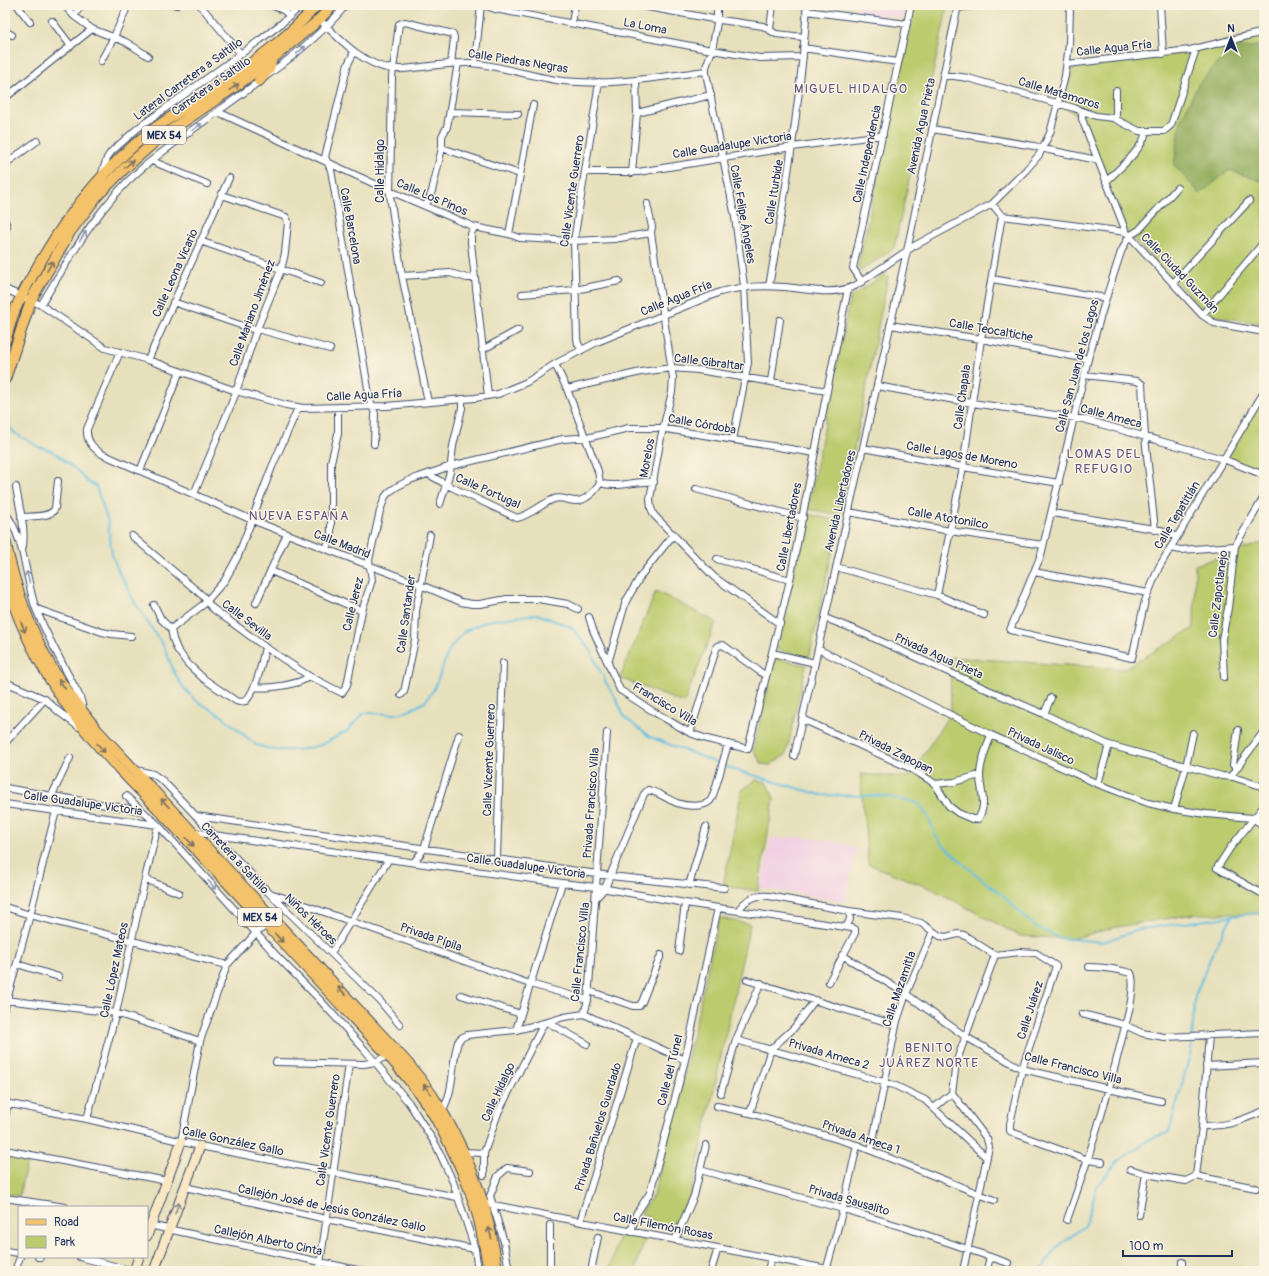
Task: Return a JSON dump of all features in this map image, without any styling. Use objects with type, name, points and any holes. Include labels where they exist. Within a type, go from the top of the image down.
[{"type":"main road","name":"Carretera a Saltillo","points":[[5,341],[13,316],[28,282],[62,226],[99,180],[152,131],[266,51],[296,26],[316,5]]},
{"type":"main road","name":"Carretera a Saltillo","points":[[5,379],[31,300],[70,232],[98,196],[125,168],[158,139],[240,83],[323,23],[334,5]]},
{"type":"main road","points":[[259,82],[269,69],[272,59]]},
{"type":"main road","points":[[5,327],[13,316]]},
{"type":"main road","name":"Carretera a Saltillo","points":[[5,540],[21,598],[36,637],[56,674],[86,716],[97,730],[410,1065],[442,1111],[486,1199],[497,1271]]},
{"type":"main road","name":"Carretera a Saltillo","points":[[5,578],[8,596],[29,642],[45,672],[60,696],[90,736],[266,924],[387,1056],[423,1098],[447,1140],[460,1167],[472,1198],[479,1220],[489,1271]]},
{"type":"main road","points":[[247,923],[266,924]]},
{"type":"street","points":[[17,5],[30,22]]},
{"type":"street","points":[[64,5],[74,16],[92,29],[126,42],[148,56]]},
{"type":"street","points":[[74,16],[81,5]]},
{"type":"street","points":[[101,61],[114,38],[128,5]]},
{"type":"street","points":[[200,5],[241,54]]},
{"type":"street","points":[[272,5],[283,10],[290,16]]},
{"type":"street","name":"Lateral Carretera a Saltillo","points":[[99,180],[110,152],[138,128],[282,23],[302,5]]},
{"type":"street","points":[[41,305],[90,226],[115,196],[140,170],[293,57],[323,23],[346,5]]},
{"type":"street","points":[[475,63],[483,5]]},
{"type":"street","name":"La Loma","points":[[483,5],[495,9],[712,50],[765,58],[803,57]]},
{"type":"street","points":[[572,23],[575,5]]},
{"type":"street","points":[[637,5],[762,26],[770,29],[776,34],[804,37]]},
{"type":"street","name":"Calle Felipe Ángeles","points":[[717,5],[717,19],[712,50],[706,71],[736,222],[744,286],[748,352],[746,378],[733,440]]},
{"type":"street","points":[[770,29],[773,5]]},
{"type":"street","name":"Calle Independencia","points":[[862,282],[853,268],[911,5]]},
{"type":"street","points":[[957,6],[979,5]]},
{"type":"street","points":[[1067,64],[1070,5]]},
{"type":"street","points":[[1160,5],[1163,54]]},
{"type":"street","name":"Avenida Agua Prieta","points":[[907,251],[957,6]]},
{"type":"street","points":[[806,8],[907,24]]},
{"type":"street","name":"Calle Iturbide","points":[[769,286],[792,146],[804,48],[806,8]]},
{"type":"street","points":[[52,21],[71,46]]},
{"type":"street","name":"Calle Hidalgo","points":[[428,402],[402,276],[390,191],[393,69],[398,27],[402,22],[453,34],[454,64]]},
{"type":"street","name":"Calle Piedras Negras","points":[[323,23],[354,52],[382,66],[393,69],[475,63],[562,80],[599,82],[636,80],[706,71]]},
{"type":"street","points":[[5,98],[92,29]]},
{"type":"street","points":[[5,31],[12,35]]},
{"type":"street","name":"Calle Agua Fría","points":[[5,289],[41,305],[102,346],[148,360],[236,391],[298,408],[374,407],[488,396],[518,386],[555,364],[604,340],[720,292],[744,286],[769,286],[826,292],[848,289],[862,282],[907,251],[992,204],[1026,170],[1044,149],[1050,134],[1067,64],[1196,49],[1264,32]]},
{"type":"street","points":[[804,48],[898,62]]},
{"type":"street","name":"Calle Matamoros","points":[[943,76],[968,78],[1099,117],[1116,119],[1132,128],[1146,132],[1160,132],[1167,130],[1171,124],[1196,49]]},
{"type":"street","name":"Calle Barcelona","points":[[354,52],[348,64],[325,154],[332,178],[370,400],[374,407],[374,444]]},
{"type":"street","points":[[426,206],[432,192],[442,148],[442,136],[447,127],[450,112],[454,64]]},
{"type":"street","points":[[632,173],[637,113],[636,80]]},
{"type":"street","name":"Calle Vicente Guerrero","points":[[582,350],[578,344],[577,338],[574,241],[599,82]]},
{"type":"street","points":[[1116,91],[1116,119]]},
{"type":"street","points":[[637,113],[711,95]]},
{"type":"street","points":[[509,234],[533,104]]},
{"type":"street","points":[[1082,111],[1082,120],[1128,234],[1138,230],[1177,188]]},
{"type":"street","name":"Calle Los Pinos","points":[[218,112],[327,163],[474,227],[509,234],[520,238],[574,241],[614,239],[651,233]]},
{"type":"street","points":[[450,112],[518,114]]},
{"type":"street","points":[[932,129],[1034,146],[1097,160]]},
{"type":"street","points":[[1106,182],[1140,147],[1146,132]]},
{"type":"street","name":"Calle Guadalupe Victoria","points":[[585,172],[632,173],[792,146],[883,135]]},
{"type":"street","points":[[5,164],[36,141]]},
{"type":"street","points":[[442,148],[520,174]]},
{"type":"street","points":[[152,161],[207,184]]},
{"type":"street","name":"Calle Leona Vicario","points":[[148,360],[229,178]]},
{"type":"street","name":"Calle Mariano Jiménez","points":[[194,494],[236,391],[257,329],[281,270],[285,253],[287,219],[222,195]]},
{"type":"street","points":[[1173,283],[1249,200]]},
{"type":"street","name":"Morelos","points":[[647,204],[652,227],[651,233],[672,368],[672,392],[663,428],[650,499],[651,508],[654,515],[714,577],[780,624]]},
{"type":"street","points":[[992,204],[1002,216]]},
{"type":"street","name":"Calle Ciudad Guzmán","points":[[1002,216],[1128,234],[1202,314],[1214,324],[1264,332]]},
{"type":"street","name":"Calle Chapala","points":[[937,595],[963,467],[981,339],[1002,216]]},
{"type":"street","points":[[5,221],[7,226],[5,232]]},
{"type":"street","points":[[474,227],[471,238],[488,396]]},
{"type":"street","name":"Calle San Juan de los Lagos","points":[[1128,234],[1106,298],[1088,359],[1052,513],[1043,545],[1034,572],[1010,630],[1132,658]]},
{"type":"street","points":[[200,241],[321,283]]},
{"type":"street","points":[[1202,314],[1264,242]]},
{"type":"street","name":"Avenida Libertadores","points":[[794,756],[812,663],[818,650],[907,251]]},
{"type":"street","points":[[402,276],[450,273],[467,278],[475,278]]},
{"type":"street","points":[[992,279],[1106,298]]},
{"type":"street","points":[[522,294],[575,290],[619,281]]},
{"type":"street","name":"Calle Libertadores","points":[[728,745],[748,748],[790,580],[826,391],[848,289]]},
{"type":"street","points":[[173,302],[252,329],[257,329],[330,349]]},
{"type":"street","points":[[771,381],[780,320]]},
{"type":"street","name":"Calle Teocaltiche","points":[[890,325],[981,339],[1088,359]]},
{"type":"street","points":[[482,350],[518,330]]},
{"type":"street","name":"Calle Madrid","points":[[120,352],[87,434],[89,441],[95,450],[102,454],[252,520],[326,550],[421,585],[461,602],[472,604],[488,603],[507,599],[538,599],[568,604],[578,609]]},
{"type":"street","points":[[555,364],[567,389],[598,471],[600,483],[610,486],[637,482],[654,482]]},
{"type":"street","name":"Calle Gibraltar","points":[[567,389],[641,372],[672,368],[698,370],[826,391]]},
{"type":"street","points":[[140,471],[180,371]]},
{"type":"street","points":[[1084,375],[1141,382],[1155,530]]},
{"type":"street","name":"Calle Ameca","points":[[877,386],[972,403],[1092,421],[1223,459],[1264,475]]},
{"type":"street","name":"Calle Tepatitlán","points":[[1132,658],[1142,611],[1159,567],[1264,392]]},
{"type":"street","points":[[440,504],[447,485],[451,466],[452,446],[462,408],[462,399]]},
{"type":"street","points":[[171,628],[197,610],[226,580],[252,520],[272,467],[298,408]]},
{"type":"street","points":[[326,550],[331,534],[331,462],[338,430],[338,408]]},
{"type":"street","name":"Calle Córdoba","points":[[451,466],[564,440],[629,428],[657,427],[815,453]]},
{"type":"street","name":"Calle Lagos de Moreno","points":[[863,448],[1058,483]]},
{"type":"street","name":"Calle Jerez","points":[[342,693],[347,685],[362,611],[372,580],[369,560],[378,518],[385,497],[398,486],[410,480],[451,466]]},
{"type":"street","name":"Calle Portugal","points":[[428,474],[447,485],[517,518],[534,511],[544,503],[558,498],[580,501],[595,490],[600,483]]},
{"type":"street","points":[[21,517],[49,514],[54,511],[56,508],[58,481]]},
{"type":"street","points":[[16,486],[24,543],[22,551]]},
{"type":"street","points":[[696,489],[803,518]]},
{"type":"street","name":"Calle Zapotlanejo","points":[[1224,677],[1222,639],[1228,608],[1235,546],[1264,498]]},
{"type":"street","name":"Calle Atotonilco","points":[[849,512],[950,531],[1043,545]]},
{"type":"street","points":[[5,513],[15,528],[33,598],[46,632],[80,697],[86,716]]},
{"type":"street","points":[[1052,513],[1166,532],[1176,537]]},
{"type":"street","points":[[256,603],[287,534]]},
{"type":"street","points":[[608,663],[626,601],[642,574],[674,534]]},
{"type":"street","name":"Calle Santander","points":[[401,695],[404,692],[415,640],[416,610],[430,535]]},
{"type":"street","name":"Calle Sevilla","points":[[132,536],[203,596],[212,608],[265,647],[309,676],[342,693]]},
{"type":"street","points":[[1170,548],[1181,550],[1235,546]]},
{"type":"street","points":[[717,559],[790,580]]},
{"type":"street","points":[[836,567],[937,595],[984,614]]},
{"type":"street","points":[[270,571],[362,611]]},
{"type":"street","points":[[1034,572],[1148,593]]},
{"type":"street","points":[[154,605],[161,619],[171,628],[177,649],[187,663],[204,679],[233,700],[239,702],[246,701],[254,688],[260,671],[265,647]]},
{"type":"street","points":[[37,609],[102,632],[131,636]]},
{"type":"street","name":"Francisco Villa","points":[[589,617],[593,630],[620,690],[690,733],[707,740],[728,745]]},
{"type":"street","name":"Privada Agua Prieta","points":[[825,618],[856,630],[1044,714],[1109,745],[1186,767],[1222,776],[1231,776],[1264,787]]},
{"type":"street","points":[[690,733],[718,645],[723,645],[766,676]]},
{"type":"street","name":"Privada Jalisco","points":[[818,650],[991,735],[1098,784],[1148,803],[1174,809],[1206,814],[1254,818]]},
{"type":"street","points":[[772,653],[812,663]]},
{"type":"street","name":"Calle Vicente Guerrero","points":[[497,859],[503,663]]},
{"type":"street","points":[[254,688],[266,689],[292,684],[305,680],[309,676]]},
{"type":"street","points":[[5,682],[45,699],[90,736]]},
{"type":"street","points":[[1044,714],[1051,698]]},
{"type":"street","points":[[5,744],[45,699]]},
{"type":"street","name":"Privada Zapopan","points":[[802,719],[910,768],[935,784],[949,806],[958,813],[972,819],[978,819],[982,812],[983,798],[980,775],[991,735]]},
{"type":"street","points":[[1236,768],[1233,765],[1238,730]]},
{"type":"street","points":[[1231,776],[1264,731]]},
{"type":"street","name":"Privada Francisco Villa","points":[[595,899],[607,733]]},
{"type":"street","points":[[1174,809],[1186,767],[1193,733]]},
{"type":"street","points":[[414,862],[424,849],[459,735]]},
{"type":"street","name":"Calle Francisco Villa","points":[[584,1014],[589,991],[595,899],[605,888],[644,794],[648,790],[678,803],[696,805],[705,804],[711,800],[715,790],[728,745]]},
{"type":"street","points":[[1098,784],[1109,745]]},
{"type":"street","points":[[52,795],[70,758]]},
{"type":"street","name":"Niños Héroes","points":[[134,769],[158,777],[268,892],[379,1000],[400,1026]]},
{"type":"street","points":[[935,784],[954,782],[980,775]]},
{"type":"street","name":"Calle Guadalupe Victoria","points":[[5,788],[142,811]]},
{"type":"street","points":[[126,796],[158,825],[256,933],[320,1000],[409,1102],[436,1144],[457,1197],[475,1249],[478,1271]]},
{"type":"street","name":"Calle Guadalupe Victoria","points":[[5,804],[158,825]]},
{"type":"street","points":[[1261,893],[1217,868],[1230,848],[1264,806]]},
{"type":"street","points":[[5,1007],[56,810]]},
{"type":"street","name":"Calle Guadalupe Victoria","points":[[196,816],[610,876],[724,888]]},
{"type":"street","points":[[1254,818],[1264,826]]},
{"type":"street","name":"Calle López Mateos","points":[[87,1119],[116,1013],[158,825]]},
{"type":"street","points":[[689,885],[706,827]]},
{"type":"street","name":"Calle Guadalupe Victoria","points":[[192,832],[562,883],[596,886],[685,903],[847,926],[855,929],[855,933],[842,955]]},
{"type":"street","points":[[331,953],[388,859]]},
{"type":"street","points":[[145,879],[179,893]]},
{"type":"street","points":[[516,1030],[562,883]]},
{"type":"street","name":"Privada Pípila","points":[[268,892],[530,984],[588,1000]]},
{"type":"street","points":[[738,911],[742,904],[760,895],[849,911],[902,918],[921,923],[940,936],[946,937],[958,934],[964,935],[994,955],[956,1063],[952,1093],[934,1108]]},
{"type":"street","points":[[678,951],[685,903]]},
{"type":"street","points":[[5,907],[30,915],[227,965]]},
{"type":"street","name":"Calle del Túnel","points":[[631,1232],[636,1214],[650,1193],[685,1060],[718,908]]},
{"type":"street","points":[[847,926],[850,919],[849,911]]},
{"type":"street","points":[[149,1225],[181,1142],[200,1041],[227,965],[266,924]]},
{"type":"street","name":"Calle Mazamitla","points":[[871,1150],[896,1025],[906,994],[933,930]]},
{"type":"street","name":"Calle Juárez","points":[[994,955],[1020,952],[1036,954],[1056,966],[1022,1069],[1010,1130],[1014,1133],[1088,1160]]},
{"type":"street","points":[[589,991],[633,1006],[639,1006],[661,955]]},
{"type":"street","points":[[830,982],[842,955]]},
{"type":"street","name":"Calle Francisco Villa","points":[[842,955],[906,994],[966,1037],[1022,1069],[1161,1102]]},
{"type":"street","points":[[17,964],[59,977]]},
{"type":"street","points":[[1067,1220],[1088,1160],[1109,1089],[1130,1005],[1133,978],[1131,973],[1114,968],[1089,967]]},
{"type":"street","points":[[747,980],[896,1025]]},
{"type":"street","points":[[721,1093],[736,1040],[761,984]]},
{"type":"street","points":[[461,995],[521,1014]]},
{"type":"street","points":[[6,1000],[116,1013],[200,1041]]},
{"type":"street","points":[[750,1113],[771,1049],[799,1022],[815,1000]]},
{"type":"street","points":[[442,1111],[448,1103],[457,1044],[459,1039],[467,1035],[516,1030],[546,1023],[564,1016],[584,1014],[685,1060]]},
{"type":"street","points":[[1082,1014],[1125,1025],[1142,1033],[1164,1037],[1264,1033]]},
{"type":"street","points":[[546,1023],[587,1044]]},
{"type":"street","name":"Calle Hidalgo","points":[[484,1175],[484,1153],[498,1113],[546,1023]]},
{"type":"street","points":[[1196,1176],[1202,1126],[1209,1035]]},
{"type":"street","name":"Privada Bañuelos Guardado","points":[[580,1222],[637,1038]]},
{"type":"street","name":"Privada Ameca 2","points":[[736,1040],[894,1085],[925,1100],[986,1157]]},
{"type":"street","points":[[276,1062],[364,1064],[375,1062],[387,1056]]},
{"type":"street","points":[[1206,1066],[1264,1063]]},
{"type":"street","name":"Calle Vicente Guerrero","points":[[319,1271],[349,1064]]},
{"type":"street","points":[[952,1093],[987,1140],[989,1147],[963,1271]]},
{"type":"street","points":[[5,1117],[7,1103]]},
{"type":"street","name":"Calle González Gallo","points":[[7,1103],[87,1119],[200,1146],[457,1197]]},
{"type":"street","name":"Privada Ameca 1","points":[[717,1106],[750,1113],[857,1145],[978,1195],[994,1200]]},
{"type":"street","points":[[1202,1126],[1216,1127],[1226,1125],[1264,1111]]},
{"type":"street","points":[[675,1240],[694,1196],[706,1145]]},
{"type":"street","points":[[826,1270],[843,1209],[857,1145]]},
{"type":"street","points":[[154,1271],[200,1146]]},
{"type":"street","points":[[5,1150],[167,1181]]},
{"type":"street","points":[[463,1152],[484,1153]]},
{"type":"street","points":[[1088,1160],[1102,1162]]},
{"type":"street","points":[[509,1271],[504,1242],[493,1205],[486,1199],[498,1176],[507,1168],[530,1171]]},
{"type":"street","points":[[1130,1169],[1146,1174],[1186,1181],[1196,1176],[1256,1188]]},
{"type":"street","name":"Privada Sausalito","points":[[700,1170],[843,1209],[906,1228],[1008,1263]]},
{"type":"street","points":[[1139,1215],[1146,1174]]},
{"type":"street","name":"Callejón José de Jesús González Gallo","points":[[185,1187],[326,1219],[475,1249]]},
{"type":"street","points":[[5,1198],[58,1206]]},
{"type":"street","name":"Calle Filemón Rosas","points":[[486,1199],[493,1205],[772,1258],[826,1270],[838,1271]]},
{"type":"street","name":"Callejón Alberto Cinta","points":[[149,1225],[362,1271]]},
{"type":"street","points":[[550,1226],[550,1271]]},
{"type":"street","points":[[591,1271],[598,1237]]},
{"type":"street","points":[[711,1271],[718,1248]]},
{"type":"street","points":[[5,1251],[18,1253]]},
{"type":"street","points":[[987,1269],[990,1257]]},
{"type":"street","points":[[15,1271],[20,1258]]},
{"type":"street","points":[[84,1258],[134,1271],[140,1258]]},
{"type":"street","points":[[768,1271],[772,1258]]},
{"type":"street","points":[[1182,1262],[1182,1271]]},
{"type":"shaded area","points":[[858,5],[905,5],[903,18],[857,13]]},
{"type":"shaded area","points":[[803,837],[842,843],[857,849],[845,902],[760,888],[771,838]]},
{"type":"green space","points":[[938,5],[948,5],[894,248],[862,270],[858,267],[914,10]]},
{"type":"green space","points":[[1264,32],[1264,324],[1208,315],[1127,232],[1079,116],[1063,107],[1073,65],[1201,47]]},
{"type":"green space","points":[[1264,45],[1264,182],[1229,170],[1200,194],[1174,165],[1181,120],[1199,83],[1232,49]]},
{"type":"green space","points":[[885,274],[888,277],[841,515],[808,509],[850,298]]},
{"type":"green space","points":[[1264,392],[1264,476],[1226,458]]},
{"type":"green space","points":[[807,514],[839,521],[809,658],[777,650]]},
{"type":"green space","points":[[1264,542],[1264,914],[1194,914],[1116,927],[1071,939],[1020,936],[932,889],[868,864],[860,774],[909,777],[951,712],[950,657],[1124,669],[1194,628],[1195,565]]},
{"type":"green space","points":[[656,591],[716,622],[684,703],[620,678]]},
{"type":"green space","points":[[775,658],[806,665],[786,755],[770,765],[762,764],[753,750]]},
{"type":"green space","points":[[756,780],[766,782],[774,798],[758,891],[723,886],[742,790]]},
{"type":"green space","points":[[719,918],[750,924],[691,1194],[670,1231],[641,1213],[654,1194],[678,1102]]},
{"type":"green space","points":[[5,1154],[28,1158],[19,1196],[5,1194]]},
{"type":"green space","points":[[620,1233],[645,1238],[635,1271],[609,1271]]},
{"type":"waterway","points":[[5,423],[16,434],[39,447],[52,451],[81,474],[87,482],[96,486],[108,522],[112,555],[120,575],[132,598],[164,647],[175,674],[183,687],[194,699],[222,716],[256,745],[275,750],[299,750],[321,745],[347,731],[364,713],[397,714],[408,711],[425,702],[434,689],[450,648],[465,631],[487,621],[537,614],[571,627],[590,649],[625,718],[650,737],[735,770],[821,795],[884,796],[918,803],[928,816],[935,835],[943,845],[973,872],[1001,894],[1034,926],[1060,938],[1103,942],[1141,929],[1264,912]]},
{"type":"waterway","points":[[1041,1271],[1056,1248],[1085,1226],[1097,1186],[1117,1162],[1150,1139],[1169,1132],[1191,1051],[1195,996],[1212,954],[1232,916]]},
{"type":"district","name":"MIGUEL HIDALGO","points":[[851,88]]},
{"type":"district","name":"LOMAS DEL REFUGIO","points":[[1104,460]]},
{"type":"district","name":"NUEVA ESPAÑA","points":[[299,515]]},
{"type":"district","name":"BENITO JUÁREZ NORTE","points":[[929,1054]]}]
